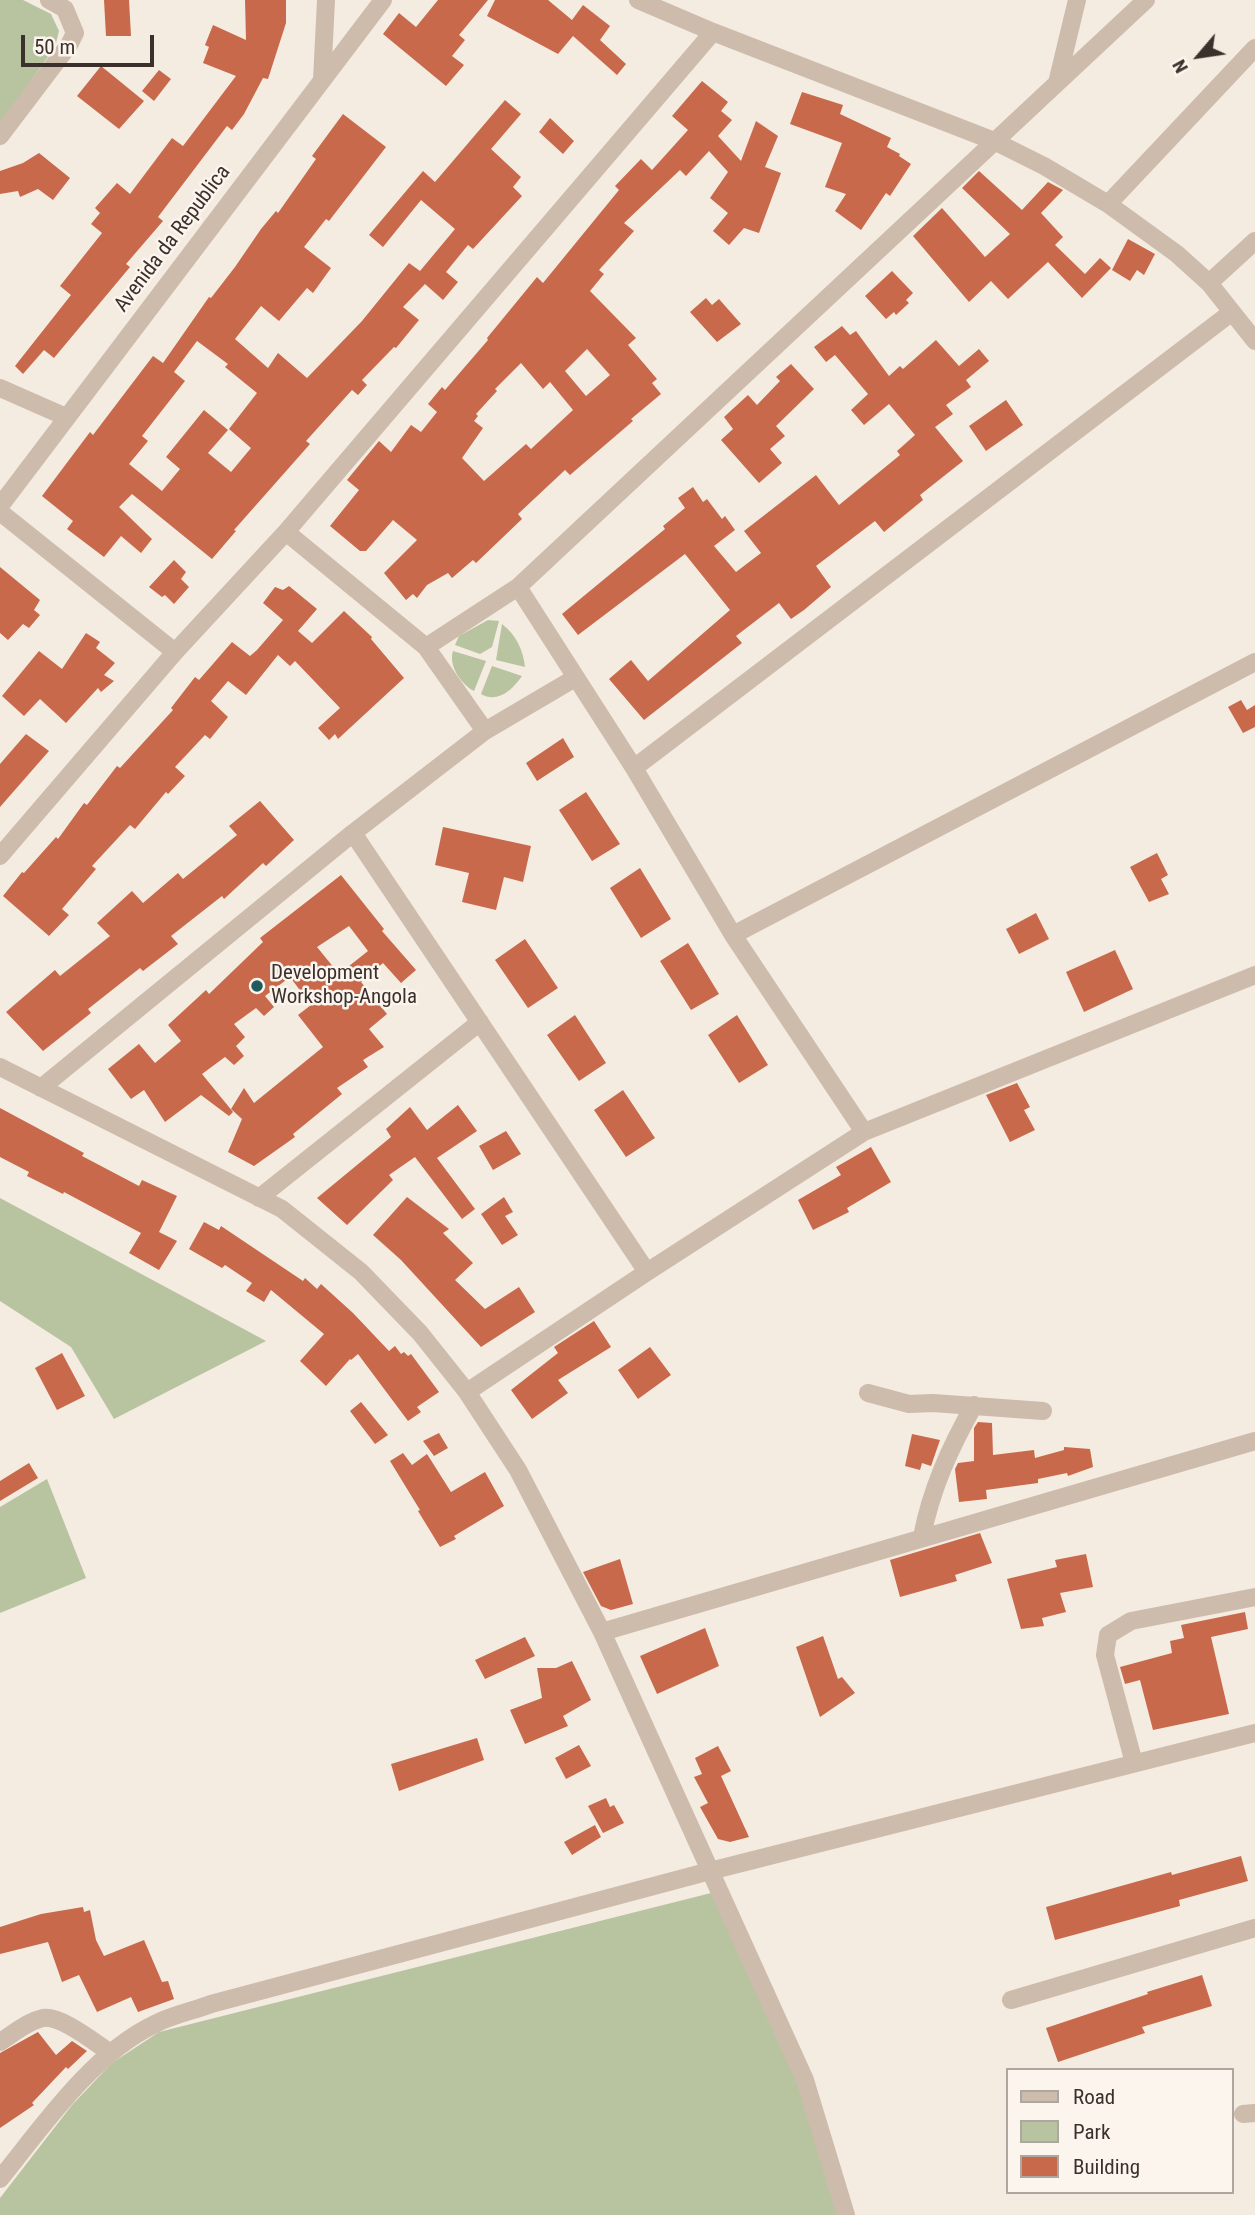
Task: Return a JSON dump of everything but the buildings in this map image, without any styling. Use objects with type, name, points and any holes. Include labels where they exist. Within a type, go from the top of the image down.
[{"type":"street","points":[[0,136],[69,45],[75,33],[65,9],[49,0]]},
{"type":"street","points":[[322,80],[326,0]]},
{"type":"street","name":"Avenida da Republica","points":[[0,506],[383,0]]},
{"type":"street","points":[[638,0],[713,32],[994,141],[1044,166],[1108,204],[1177,254],[1209,283],[1255,341]]},
{"type":"street","points":[[1058,83],[1077,0]]},
{"type":"street","points":[[425,648],[518,587],[1146,0]]},
{"type":"street","points":[[0,856],[175,652],[286,532],[713,32]]},
{"type":"street","points":[[1108,204],[1255,48]]},
{"type":"street","points":[[1209,283],[1255,241]]},
{"type":"street","points":[[634,768],[1232,312]]},
{"type":"street","points":[[0,388],[66,417]]},
{"type":"street","points":[[0,512],[175,652]]},
{"type":"street","points":[[286,532],[425,648],[485,731]]},
{"type":"street","points":[[518,587],[634,768],[733,935],[864,1132]]},
{"type":"street","points":[[733,935],[1255,662]]},
{"type":"street","points":[[41,1088],[353,833],[485,731],[575,678]]},
{"type":"street","points":[[353,833],[647,1272]]},
{"type":"street","points":[[467,1392],[864,1132],[1255,975]]},
{"type":"street","points":[[260,1198],[480,1022]]},
{"type":"street","points":[[0,1067],[282,1209],[361,1272],[420,1333],[467,1392],[518,1470],[602,1632],[805,2080],[846,2215]]},
{"type":"street","points":[[868,1393],[909,1404],[974,1405],[1043,1411]]},
{"type":"street","points":[[922,1537],[937,1478],[974,1405]]},
{"type":"street","points":[[602,1632],[1255,1441]]},
{"type":"street","points":[[1135,1763],[1105,1655],[1108,1635],[1130,1621],[1255,1597]]},
{"type":"street","points":[[0,2179],[66,2096],[111,2053],[154,2024],[211,2004],[710,1871],[1255,1733]]},
{"type":"street","points":[[1012,2000],[1255,1928]]},
{"type":"street","points":[[0,2042],[34,2021],[46,2017],[58,2019],[111,2053]]},
{"type":"green space","points":[[0,0],[23,0],[51,14],[59,31],[55,47],[0,124]]},
{"type":"green space","points":[[488,620],[499,621],[492,647],[480,654],[455,645],[459,636]]},
{"type":"green space","points":[[502,624],[518,643],[525,667],[496,660]]},
{"type":"green space","points":[[453,651],[486,661],[474,691],[454,669]]},
{"type":"green space","points":[[492,666],[522,676],[504,694],[487,697],[481,694]]},
{"type":"green space","points":[[0,1198],[266,1341],[114,1419],[71,1347],[0,1301]]},
{"type":"green space","points":[[47,1479],[86,1578],[0,1613],[0,1507]]},
{"type":"green space","points":[[719,1891],[805,2080],[846,2215],[0,2215],[0,2198],[72,2105],[112,2063],[159,2032]]},
{"type":"place","name":"Development Workshop-Angola","points":[[257,986]]}]
